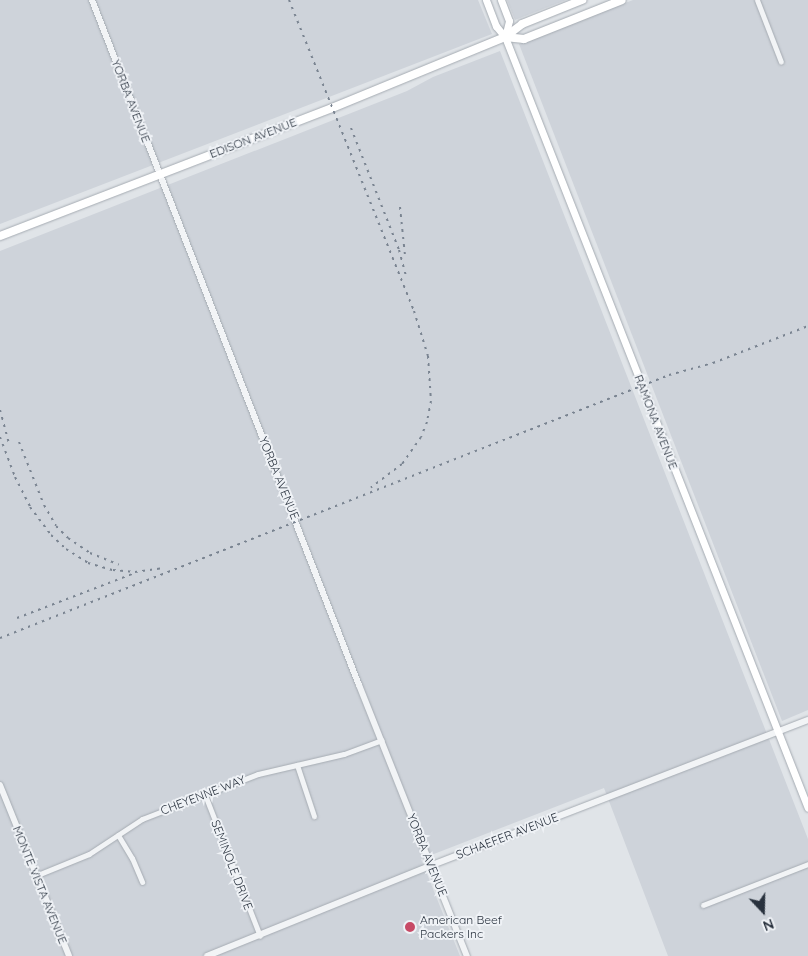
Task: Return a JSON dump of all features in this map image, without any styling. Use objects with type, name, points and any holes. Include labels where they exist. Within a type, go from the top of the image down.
[{"type":"main road","name":"RAMONA AVENUE","points":[[486,0],[496,26],[506,37],[808,808]]},
{"type":"main road","name":"RAMONA AVENUE","points":[[501,0],[509,21],[506,37]]},
{"type":"main road","name":"EDISON AVENUE","points":[[0,236],[159,173],[332,108],[506,37],[522,24],[582,0]]},
{"type":"main road","name":"EDISON AVENUE","points":[[506,37],[524,38],[622,0]]},
{"type":"street","name":"YORBA AVENUE","points":[[92,0],[467,956]]},
{"type":"street","points":[[757,0],[781,62]]},
{"type":"street","name":"SCHAEFER AVENUE","points":[[207,956],[432,865],[808,720]]},
{"type":"street","name":"CHEYENNE WAY","points":[[35,876],[89,854],[142,819],[205,794],[258,774],[344,754],[382,740]]},
{"type":"street","points":[[296,765],[314,816]]},
{"type":"street","name":"MONTE VISTA AVENUE","points":[[0,785],[35,876],[69,956]]},
{"type":"street","name":"SEMINOLE DRIVE","points":[[205,794],[260,936]]},
{"type":"street","points":[[118,835],[132,858],[142,882]]},
{"type":"street","points":[[703,905],[808,864]]},
{"type":"shaded area","points":[[0,0],[478,0],[492,34],[0,224]]},
{"type":"shaded area","points":[[507,0],[566,0],[515,20]]},
{"type":"shaded area","points":[[633,0],[808,0],[808,710],[782,721],[519,44]]},
{"type":"shaded area","points":[[500,51],[808,839],[808,956],[668,956],[604,788],[421,859],[460,956],[0,956],[0,251],[407,91],[433,77]]},
{"type":"railway","points":[[289,0],[414,311],[428,356],[431,401],[427,422],[421,437],[402,464],[371,487]]},
{"type":"railway","points":[[351,128],[399,250],[406,276]]},
{"type":"railway","points":[[400,207],[405,255]]},
{"type":"railway","points":[[0,638],[669,375],[713,363],[808,326]]},
{"type":"railway","points":[[0,410],[9,444]]},
{"type":"railway","points":[[0,437],[15,477],[30,507],[51,535],[66,549],[88,563],[113,570],[135,572],[164,568]]},
{"type":"railway","points":[[19,442],[44,505],[56,526],[68,538],[90,553],[119,565]]},
{"type":"railway","points":[[17,618],[132,574]]},
{"type":"place","name":"American Beef Packers Inc","points":[[410,927]]}]
